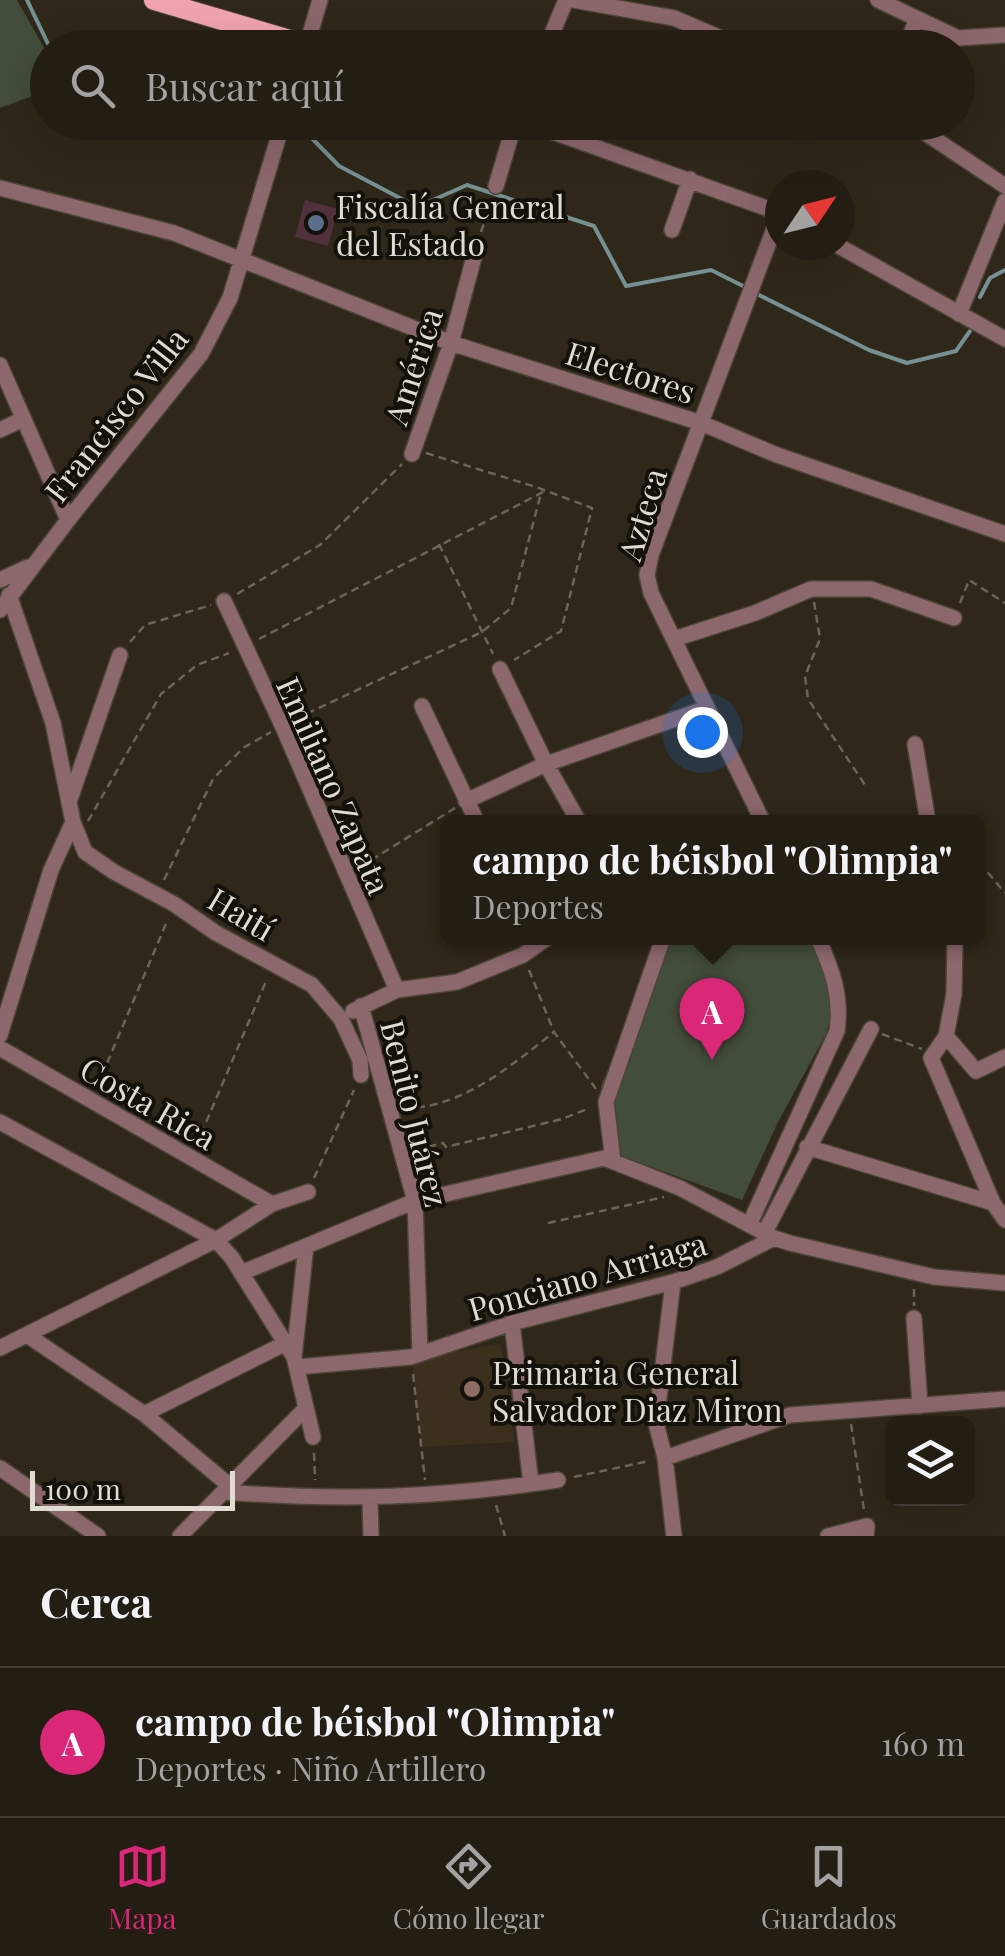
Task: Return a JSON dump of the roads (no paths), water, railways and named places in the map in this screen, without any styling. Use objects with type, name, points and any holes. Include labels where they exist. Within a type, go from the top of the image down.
[{"type":"main road","points":[[154,0],[253,30]]},
{"type":"street","points":[[313,30],[320,0]]},
{"type":"street","points":[[555,30],[569,0],[674,18],[702,30]]},
{"type":"street","points":[[878,0],[939,30]]},
{"type":"street","points":[[912,30],[916,20]]},
{"type":"street","points":[[975,37],[1005,35]]},
{"type":"street","name":"Francisco Villa","points":[[0,610],[202,354],[230,298],[278,140]]},
{"type":"street","points":[[496,186],[510,140]]},
{"type":"street","points":[[577,140],[765,207]]},
{"type":"street","points":[[936,140],[1005,186]]},
{"type":"street","points":[[672,230],[690,178]]},
{"type":"street","name":"Electores","points":[[0,188],[174,232],[451,343],[701,423],[776,456],[1005,534]]},
{"type":"street","points":[[959,314],[1005,201]]},
{"type":"street","name":"América","points":[[412,454],[451,343],[477,246]]},
{"type":"street","name":"Azteca","points":[[759,815],[652,593],[647,574],[651,554],[765,250]]},
{"type":"street","points":[[855,255],[1005,340]]},
{"type":"street","points":[[0,365],[68,520]]},
{"type":"street","points":[[0,430],[24,419]]},
{"type":"street","points":[[0,580],[34,565]]},
{"type":"street","points":[[674,639],[755,613],[812,589],[871,589],[954,618]]},
{"type":"street","points":[[0,1035],[51,870],[76,830],[53,722],[10,595]]},
{"type":"street","name":"Emiliano Zapata","points":[[224,602],[397,990]]},
{"type":"street","points":[[68,804],[120,655]]},
{"type":"street","points":[[500,669],[575,815]]},
{"type":"street","points":[[422,706],[473,815]]},
{"type":"street","points":[[466,801],[546,764],[708,708]]},
{"type":"street","points":[[915,744],[927,815]]},
{"type":"street","name":"Haití","points":[[76,830],[85,852],[114,872],[320,992],[341,1019],[360,1060],[361,1075]]},
{"type":"street","points":[[341,1019],[397,990],[457,982],[532,945]]},
{"type":"street","points":[[613,1162],[606,1102],[660,945]]},
{"type":"street","points":[[750,1222],[837,1031],[840,1008],[835,978],[821,945]]},
{"type":"street","points":[[955,945],[954,994],[946,1036],[932,1058],[993,1203],[1005,1220]]},
{"type":"street","name":"Benito Juárez","points":[[362,1006],[415,1201],[416,1356]]},
{"type":"street","points":[[770,1235],[807,1147],[870,1029]]},
{"type":"street","points":[[946,1036],[976,1071],[1005,1057]]},
{"type":"street","name":"Costa Rica","points":[[0,1048],[272,1204]]},
{"type":"street","points":[[0,1122],[216,1240],[292,1356],[313,1436]]},
{"type":"street","points":[[807,1147],[993,1203]]},
{"type":"street","points":[[241,1273],[415,1201],[604,1158],[680,1188],[770,1235],[914,1272],[1005,1283]]},
{"type":"street","points":[[0,1348],[216,1240],[272,1204],[308,1192]]},
{"type":"street","name":"Ponciano Arriaga","points":[[292,1356],[416,1356],[512,1322],[673,1282],[717,1267],[770,1235]]},
{"type":"street","points":[[292,1356],[306,1246]]},
{"type":"street","points":[[673,1282],[656,1423],[666,1458],[674,1536]]},
{"type":"street","points":[[914,1318],[920,1406]]},
{"type":"street","points":[[512,1322],[531,1484]]},
{"type":"street","points":[[27,1335],[144,1414],[227,1489],[316,1499],[370,1499],[558,1480]]},
{"type":"street","points":[[144,1414],[292,1356]]},
{"type":"street","points":[[666,1458],[790,1416],[1005,1399]]},
{"type":"street","points":[[180,1536],[306,1408]]},
{"type":"street","points":[[0,1468],[98,1536]]},
{"type":"street","points":[[370,1499],[371,1536]]},
{"type":"street","points":[[828,1536],[866,1531]]},
{"type":"waterway","points":[[27,0],[41,30]]},
{"type":"waterway","points":[[314,140],[339,166],[417,207],[467,185],[594,226],[626,286],[711,270],[749,289]]},
{"type":"waterway","points":[[980,297],[990,278],[1005,270]]},
{"type":"waterway","points":[[757,294],[869,350],[907,363],[956,351],[970,331]]},
{"type":"place","name":"Fiscalía General del Estado","points":[[316,223]]},
{"type":"place","name":"campo de béisbol \"Olimpia\"","points":[[712,1060]]},
{"type":"place","name":"Primaria General Salvador Diaz Miron","points":[[472,1389]]}]
